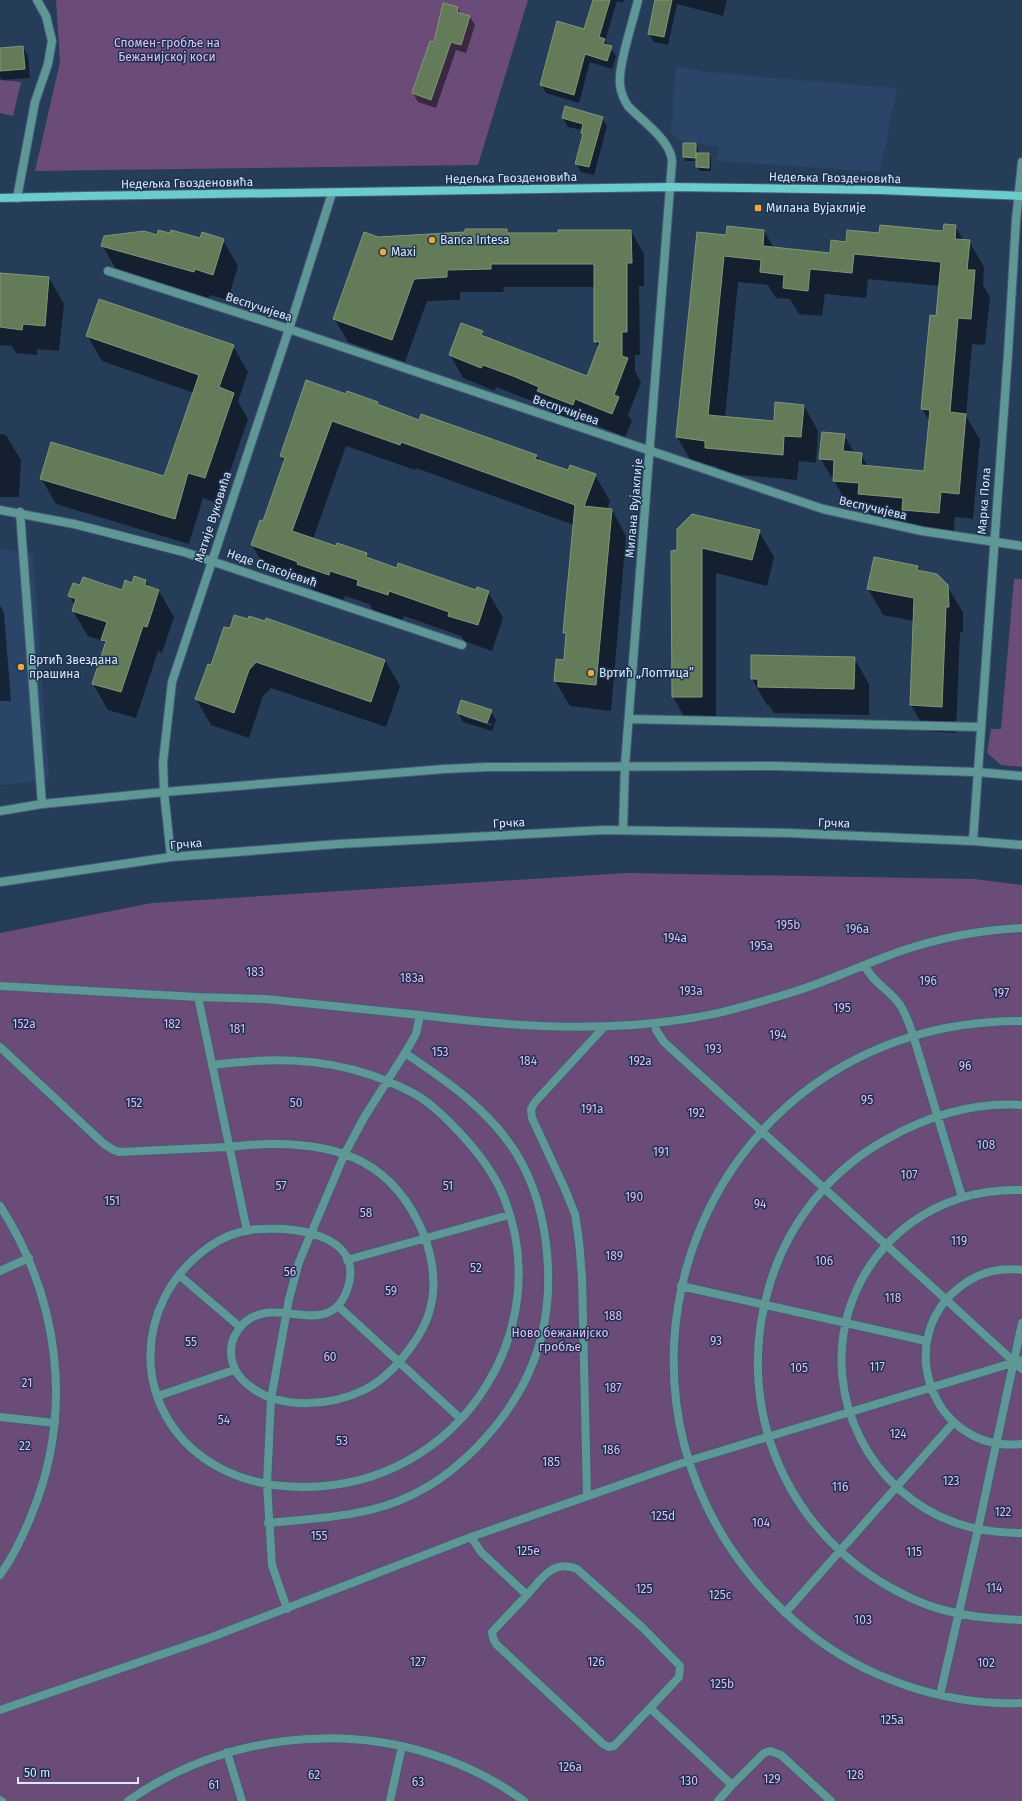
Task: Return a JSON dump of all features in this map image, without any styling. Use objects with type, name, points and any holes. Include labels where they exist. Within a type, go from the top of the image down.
[{"type":"main road","name":"Недељка Гвозденовића","points":[[0,198],[670,187],[880,190],[1020,196]]},
{"type":"street","points":[[17,198],[33,112],[48,64],[52,41],[46,16],[37,0]]},
{"type":"street","name":"Милана Вујаклије","points":[[623,830],[625,765],[651,452],[672,160],[670,150],[663,140],[628,106],[624,100],[620,86],[622,65],[638,0]]},
{"type":"street","name":"Марка Пола","points":[[973,841],[1022,162]]},
{"type":"street","name":"Матије Вуковића","points":[[171,857],[162,762],[172,682],[289,329],[332,193]]},
{"type":"street","name":"Веспучијева","points":[[108,271],[289,329],[823,509],[922,531],[1022,546]]},
{"type":"street","name":"Неде Спасојевић","points":[[0,510],[20,512],[120,534],[212,560],[462,645]]},
{"type":"street","points":[[20,512],[42,804]]},
{"type":"street","points":[[629,719],[980,728]]},
{"type":"street","points":[[0,811],[42,804],[164,792],[444,769],[625,765],[784,766],[977,772],[1022,776]]},
{"type":"street","name":"Грчка","points":[[0,882],[171,857],[338,844],[623,830],[789,833],[973,841],[1022,845]]},
{"type":"street","points":[[0,986],[198,997],[264,999],[558,1028],[604,1027],[686,1019],[745,1006],[792,992],[865,966],[898,952],[959,935],[997,929],[1022,928]]},
{"type":"street","points":[[865,966],[871,976],[898,1001],[905,1013],[914,1035],[962,1197]]},
{"type":"street","points":[[198,997],[247,1231]]},
{"type":"street","points":[[287,1609],[272,1566],[268,1523],[267,1484],[271,1399],[294,1277],[345,1153],[365,1116],[416,1034],[420,1015]]},
{"type":"street","points":[[1022,1021],[971,1023],[914,1035],[879,1048],[840,1068],[815,1084],[787,1106],[762,1131],[742,1155],[711,1204],[696,1238],[681,1286],[673,1345],[673,1374],[678,1418],[688,1461],[698,1490],[726,1544],[743,1569],[785,1614],[835,1653],[899,1683],[940,1695],[976,1701],[1022,1703]]},
{"type":"street","points":[[655,1023],[659,1036],[664,1042],[945,1300],[1018,1361],[1022,1369]]},
{"type":"street","points":[[588,1496],[582,1277],[575,1214],[564,1187],[535,1127],[531,1114],[534,1102],[604,1027]]},
{"type":"street","points":[[0,1047],[94,1135],[112,1149],[119,1152],[287,1144],[345,1153],[368,1164],[393,1186],[409,1205],[425,1238],[433,1267],[433,1299],[421,1333],[398,1362],[378,1381],[347,1397],[314,1402],[287,1402],[271,1399],[259,1393],[244,1382],[234,1370],[231,1354],[233,1340],[240,1327],[248,1320],[265,1312],[320,1316],[328,1313],[338,1306],[347,1292],[350,1270],[347,1260],[341,1250],[331,1241],[312,1232],[273,1229],[247,1231],[222,1239],[209,1247],[179,1275],[163,1301],[150,1337],[151,1369],[164,1413],[171,1424],[196,1452],[222,1470],[247,1480],[267,1484],[321,1486],[350,1483],[374,1477],[401,1466],[442,1438],[472,1408],[500,1363],[516,1307],[519,1276],[518,1258],[509,1214],[505,1199],[498,1184],[468,1141],[434,1107],[406,1089],[388,1081],[342,1066],[303,1060],[259,1060],[212,1064]]},
{"type":"street","points":[[268,1523],[366,1511],[386,1505],[418,1492],[441,1478],[465,1459],[488,1435],[507,1411],[534,1360],[545,1319],[548,1269],[544,1233],[536,1199],[528,1176],[516,1153],[489,1119],[454,1087],[405,1053]]},
{"type":"street","points":[[1022,1105],[989,1106],[937,1116],[904,1129],[875,1146],[848,1166],[824,1189],[804,1214],[787,1241],[773,1271],[763,1306],[758,1335],[757,1370],[760,1404],[768,1438],[778,1463],[793,1493],[821,1532],[840,1551],[866,1573],[895,1591],[926,1604],[959,1614],[992,1619],[1022,1620]]},
{"type":"street","points":[[1022,1190],[984,1192],[962,1197],[941,1205],[902,1229],[886,1245],[864,1276],[854,1295],[845,1324],[841,1369],[849,1413],[858,1434],[869,1454],[882,1472],[897,1487],[916,1502],[935,1514],[956,1523],[978,1529],[1022,1533]]},
{"type":"street","points":[[0,1206],[13,1226],[29,1258],[44,1298],[53,1339],[57,1381],[55,1423],[49,1461],[38,1499],[24,1535],[0,1575]]},
{"type":"street","points":[[347,1260],[509,1214]]},
{"type":"street","points":[[0,1271],[29,1258]]},
{"type":"street","points":[[1022,1270],[1000,1270],[984,1273],[956,1289],[945,1300],[930,1326],[926,1341],[925,1357],[926,1373],[930,1389],[944,1412],[954,1422],[974,1436],[997,1443],[1022,1444]]},
{"type":"street","points":[[179,1275],[240,1327]]},
{"type":"street","points":[[681,1286],[763,1306],[926,1341]]},
{"type":"street","points":[[338,1306],[461,1419]]},
{"type":"street","points":[[940,1695],[997,1443],[1018,1361],[1022,1324]]},
{"type":"street","points":[[0,1710],[212,1637],[471,1537],[688,1461],[930,1389],[1018,1361]]},
{"type":"street","points":[[158,1396],[234,1370]]},
{"type":"street","points":[[0,1418],[55,1423]]},
{"type":"street","points":[[785,1614],[954,1422]]},
{"type":"street","points":[[471,1537],[481,1552],[527,1594]]},
{"type":"street","points":[[568,1565],[577,1569],[643,1628],[680,1666],[681,1673],[679,1677],[614,1746],[609,1747],[603,1744],[496,1644],[492,1632],[527,1594],[551,1569],[568,1565]]},
{"type":"street","points":[[650,1708],[732,1785]]},
{"type":"street","points":[[128,1801],[145,1789],[184,1768],[227,1752],[284,1740],[336,1738],[402,1746],[426,1753],[474,1771],[497,1783],[524,1801]]},
{"type":"street","points":[[390,1801],[402,1746]]},
{"type":"street","points":[[718,1801],[764,1753],[770,1751],[781,1755],[831,1801]]},
{"type":"street","points":[[227,1752],[242,1801]]},
{"type":"shaded area","points":[[676,66],[707,72],[897,88],[880,172],[716,161],[718,147],[680,140],[671,133]]},
{"type":"shaded area","name":"Вртић Звездана прашина","points":[[0,549],[33,554],[49,780],[0,785]]},
{"type":"green space","name":"Спомен-гробље на Бежанијској коси","points":[[56,0],[528,0],[478,165],[35,171],[60,62]]},
{"type":"green space","points":[[0,80],[21,82],[13,116],[0,113]]},
{"type":"green space","points":[[1014,579],[1022,579],[1022,767],[1001,765],[987,753],[991,729],[1001,729]]},
{"type":"green space","name":"Ново бежанијско гробље","points":[[625,873],[974,879],[1022,885],[1022,1801],[0,1801],[0,933],[152,903]]},
{"type":"building","points":[[593,0],[610,0],[599,37],[605,39],[603,44],[612,46],[607,61],[585,54],[574,95],[540,85],[557,21],[584,29]]},
{"type":"building","points":[[655,0],[672,0],[664,37],[648,34]]},
{"type":"building","points":[[443,3],[458,7],[457,12],[470,16],[461,45],[451,42],[431,100],[412,93],[430,41],[434,42]]},
{"type":"building","points":[[23,46],[25,69],[0,71],[0,48]]},
{"type":"building","points":[[565,106],[603,117],[589,167],[575,164],[583,134],[581,133],[583,124],[562,118]]},
{"type":"building","points":[[683,143],[696,143],[696,158],[683,157]]},
{"type":"building","points":[[696,153],[709,153],[709,168],[696,167]]},
{"type":"building","points":[[944,224],[956,225],[955,239],[970,240],[967,270],[975,270],[971,319],[958,318],[950,412],[966,414],[959,494],[941,492],[939,513],[902,510],[903,498],[858,494],[859,483],[833,481],[834,460],[819,459],[822,432],[845,434],[843,451],[862,453],[861,465],[924,471],[930,410],[921,409],[930,315],[936,316],[941,262],[854,254],[852,273],[810,269],[808,291],[783,288],[784,275],[760,272],[761,260],[724,256],[708,415],[774,421],[775,402],[804,405],[801,437],[784,436],[783,455],[705,448],[705,441],[676,437],[697,232],[726,235],[727,226],[764,230],[763,246],[830,253],[831,240],[846,242],[847,230],[879,233],[880,225],[943,231]]},
{"type":"building","points":[[465,229],[507,229],[507,233],[558,233],[558,230],[631,230],[632,263],[627,263],[627,332],[622,332],[622,356],[628,358],[614,395],[619,397],[612,414],[575,399],[573,405],[537,391],[539,387],[513,376],[483,365],[481,368],[449,355],[461,323],[483,331],[481,335],[587,376],[600,342],[594,342],[594,264],[491,264],[491,269],[447,270],[447,277],[414,279],[392,340],[333,319],[364,232],[378,237],[465,232]]},
{"type":"building","points":[[158,230],[170,233],[171,230],[200,238],[202,232],[224,239],[213,275],[195,269],[194,272],[101,246],[104,236],[144,231],[157,235]]},
{"type":"building","points":[[0,273],[49,277],[45,326],[23,324],[22,330],[0,327]]},
{"type":"building","points":[[99,299],[234,345],[219,387],[234,393],[205,478],[188,473],[175,519],[40,479],[51,442],[164,476],[199,375],[86,336]]},
{"type":"building","points":[[306,380],[346,394],[347,391],[378,402],[377,404],[419,420],[421,414],[537,455],[535,459],[568,470],[570,465],[596,474],[584,506],[612,509],[596,685],[554,681],[556,659],[564,660],[566,633],[563,633],[575,505],[401,442],[400,445],[332,421],[292,531],[336,546],[337,543],[367,553],[366,557],[397,568],[398,563],[476,590],[477,587],[489,591],[478,625],[448,616],[449,612],[389,591],[388,595],[357,585],[358,580],[330,571],[329,575],[297,564],[298,562],[251,545],[260,520],[263,521],[285,458],[280,456]]},
{"type":"building","points":[[692,514],[760,530],[752,560],[702,548],[702,697],[672,697],[671,551],[677,550],[677,529]]},
{"type":"building","points":[[874,557],[918,566],[917,570],[937,574],[948,585],[949,607],[946,607],[942,707],[910,705],[914,598],[867,589]]},
{"type":"building","points":[[134,576],[146,580],[145,585],[159,590],[147,627],[143,626],[121,692],[92,684],[106,641],[101,640],[107,622],[72,611],[76,599],[68,596],[73,583],[80,585],[83,577],[122,590],[125,580],[132,583]]},
{"type":"building","points":[[234,615],[248,619],[249,616],[265,621],[266,618],[385,660],[371,702],[256,662],[249,670],[234,713],[195,699],[208,664],[211,665],[224,627],[230,628]]},
{"type":"building","points":[[751,655],[855,657],[854,689],[758,687],[758,679],[751,679]]},
{"type":"building","points":[[461,700],[492,710],[487,723],[457,713]]},
{"type":"place","name":"Милана Вујаклије","points":[[758,208]]},
{"type":"place","name":"Banca Intesa","points":[[432,240]]},
{"type":"place","name":"Maxi","points":[[383,252]]},
{"type":"place","name":"Вртић Звездана прашина","points":[[21,667]]},
{"type":"place","name":"Вртић „Лоптица”","points":[[591,673]]},
{"type":"park label","name":"195b","points":[[788,925]]},
{"type":"park label","name":"196a","points":[[857,929]]},
{"type":"park label","name":"194a","points":[[675,938]]},
{"type":"park label","name":"195a","points":[[761,946]]},
{"type":"park label","name":"183","points":[[255,972]]},
{"type":"park label","name":"183a","points":[[412,978]]},
{"type":"park label","name":"196","points":[[928,981]]},
{"type":"park label","name":"193a","points":[[691,991]]},
{"type":"park label","name":"197","points":[[1001,993]]},
{"type":"park label","name":"195","points":[[842,1008]]},
{"type":"park label","name":"152a","points":[[24,1024]]},
{"type":"park label","name":"182","points":[[172,1024]]},
{"type":"park label","name":"181","points":[[237,1029]]},
{"type":"park label","name":"194","points":[[778,1035]]},
{"type":"park label","name":"193","points":[[713,1049]]},
{"type":"park label","name":"153","points":[[440,1052]]},
{"type":"park label","name":"184","points":[[528,1061]]},
{"type":"park label","name":"192а","points":[[640,1061]]},
{"type":"park label","name":"96","points":[[965,1066]]},
{"type":"park label","name":"95","points":[[867,1100]]},
{"type":"park label","name":"152","points":[[134,1103]]},
{"type":"park label","name":"50","points":[[296,1103]]},
{"type":"park label","name":"191a","points":[[592,1109]]},
{"type":"park label","name":"192","points":[[696,1113]]},
{"type":"park label","name":"108","points":[[986,1145]]},
{"type":"park label","name":"191","points":[[661,1152]]},
{"type":"park label","name":"107","points":[[909,1175]]},
{"type":"park label","name":"57","points":[[281,1186]]},
{"type":"park label","name":"51","points":[[448,1186]]},
{"type":"park label","name":"190","points":[[634,1197]]},
{"type":"park label","name":"151","points":[[112,1201]]},
{"type":"park label","name":"94","points":[[760,1204]]},
{"type":"park label","name":"58","points":[[366,1213]]},
{"type":"park label","name":"119","points":[[959,1241]]},
{"type":"park label","name":"189","points":[[614,1256]]},
{"type":"park label","name":"106","points":[[824,1261]]},
{"type":"park label","name":"52","points":[[476,1268]]},
{"type":"park label","name":"56","points":[[290,1272]]},
{"type":"park label","name":"59","points":[[391,1291]]},
{"type":"park label","name":"118","points":[[893,1298]]},
{"type":"park label","name":"188","points":[[613,1316]]},
{"type":"park label","name":"93","points":[[716,1341]]},
{"type":"park label","name":"55","points":[[191,1342]]},
{"type":"park label","name":"60","points":[[330,1357]]},
{"type":"park label","name":"117","points":[[877,1367]]},
{"type":"park label","name":"105","points":[[799,1368]]},
{"type":"park label","name":"21","points":[[27,1383]]},
{"type":"park label","name":"187","points":[[613,1388]]},
{"type":"park label","name":"54","points":[[224,1420]]},
{"type":"park label","name":"124","points":[[898,1434]]},
{"type":"park label","name":"53","points":[[342,1441]]},
{"type":"park label","name":"22","points":[[25,1446]]},
{"type":"park label","name":"186","points":[[611,1450]]},
{"type":"park label","name":"185","points":[[551,1462]]},
{"type":"park label","name":"123","points":[[951,1481]]},
{"type":"park label","name":"116","points":[[840,1487]]},
{"type":"park label","name":"122","points":[[1003,1512]]},
{"type":"park label","name":"125d","points":[[663,1516]]},
{"type":"park label","name":"104","points":[[761,1523]]},
{"type":"park label","name":"155","points":[[319,1536]]},
{"type":"park label","name":"125e","points":[[528,1551]]},
{"type":"park label","name":"115","points":[[914,1552]]},
{"type":"park label","name":"114","points":[[994,1588]]},
{"type":"park label","name":"125","points":[[644,1589]]},
{"type":"park label","name":"125c","points":[[720,1595]]},
{"type":"park label","name":"103","points":[[863,1620]]},
{"type":"park label","name":"127","points":[[418,1662]]},
{"type":"park label","name":"126","points":[[596,1662]]},
{"type":"park label","name":"102","points":[[986,1663]]},
{"type":"park label","name":"125b","points":[[722,1684]]},
{"type":"park label","name":"125a","points":[[892,1720]]},
{"type":"park label","name":"126a","points":[[570,1767]]},
{"type":"park label","name":"62","points":[[314,1775]]},
{"type":"park label","name":"128","points":[[855,1775]]},
{"type":"park label","name":"129","points":[[772,1779]]},
{"type":"park label","name":"130","points":[[689,1781]]},
{"type":"park label","name":"63","points":[[418,1782]]},
{"type":"park label","name":"61","points":[[214,1785]]}]
